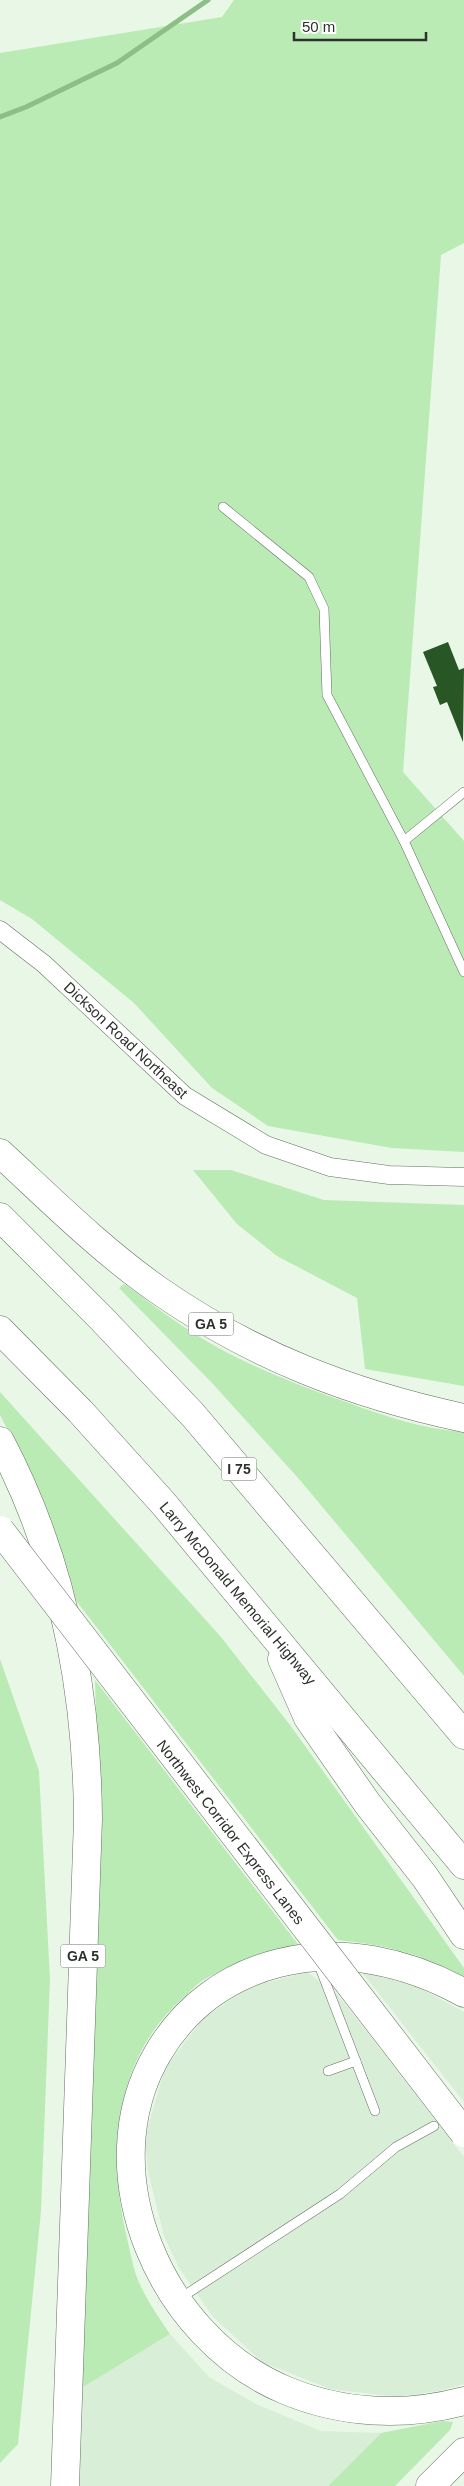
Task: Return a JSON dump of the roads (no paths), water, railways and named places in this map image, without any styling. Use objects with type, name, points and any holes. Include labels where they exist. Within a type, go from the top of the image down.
[{"type":"highway","name":"GA 5","points":[[0,1153],[130,1268],[200,1318],[246,1344],[302,1370],[411,1407],[464,1418]]},
{"type":"highway","name":"I 75","points":[[0,1217],[102,1319],[193,1415],[464,1735]]},
{"type":"highway","name":"Larry McDonald Memorial Highway","points":[[0,1330],[80,1411],[118,1453],[269,1630],[464,1866]]},
{"type":"highway","name":"GA 5","points":[[0,1441],[41,1532],[53,1571],[76,1665],[88,1771],[88,1819],[65,2486]]},
{"type":"highway","name":"Northwest Corridor Express Lanes","points":[[0,1530],[464,2133]]},
{"type":"highway","points":[[269,1630],[308,1718],[367,1803],[425,1878],[464,1935]]},
{"type":"highway","points":[[464,1993],[438,1978],[404,1966],[368,1959],[316,1957],[292,1960],[257,1969],[228,1982],[196,2004],[168,2037],[150,2067],[140,2090],[133,2117],[130,2148],[136,2209],[149,2250],[167,2288],[194,2322],[220,2348],[247,2369],[283,2390],[317,2401],[358,2410],[402,2412],[438,2408],[464,2401]]},
{"type":"highway","points":[[430,2486],[464,2452]]},
{"type":"street","name":"Dickson Road Northeast","points":[[0,930],[44,964],[185,1096],[266,1145],[330,1167],[389,1175],[464,1177]]},
{"type":"lane","points":[[223,507],[309,577],[324,609],[327,695],[404,841],[464,972]]},
{"type":"lane","points":[[404,841],[464,792]]},
{"type":"lane","points":[[316,1957],[375,2111]]},
{"type":"lane","points":[[328,2072],[356,2061]]},
{"type":"lane","points":[[177,2300],[340,2194],[396,2147],[434,2126]]},
{"type":"waterway","points":[[0,117],[26,107],[117,63],[208,0]]}]
